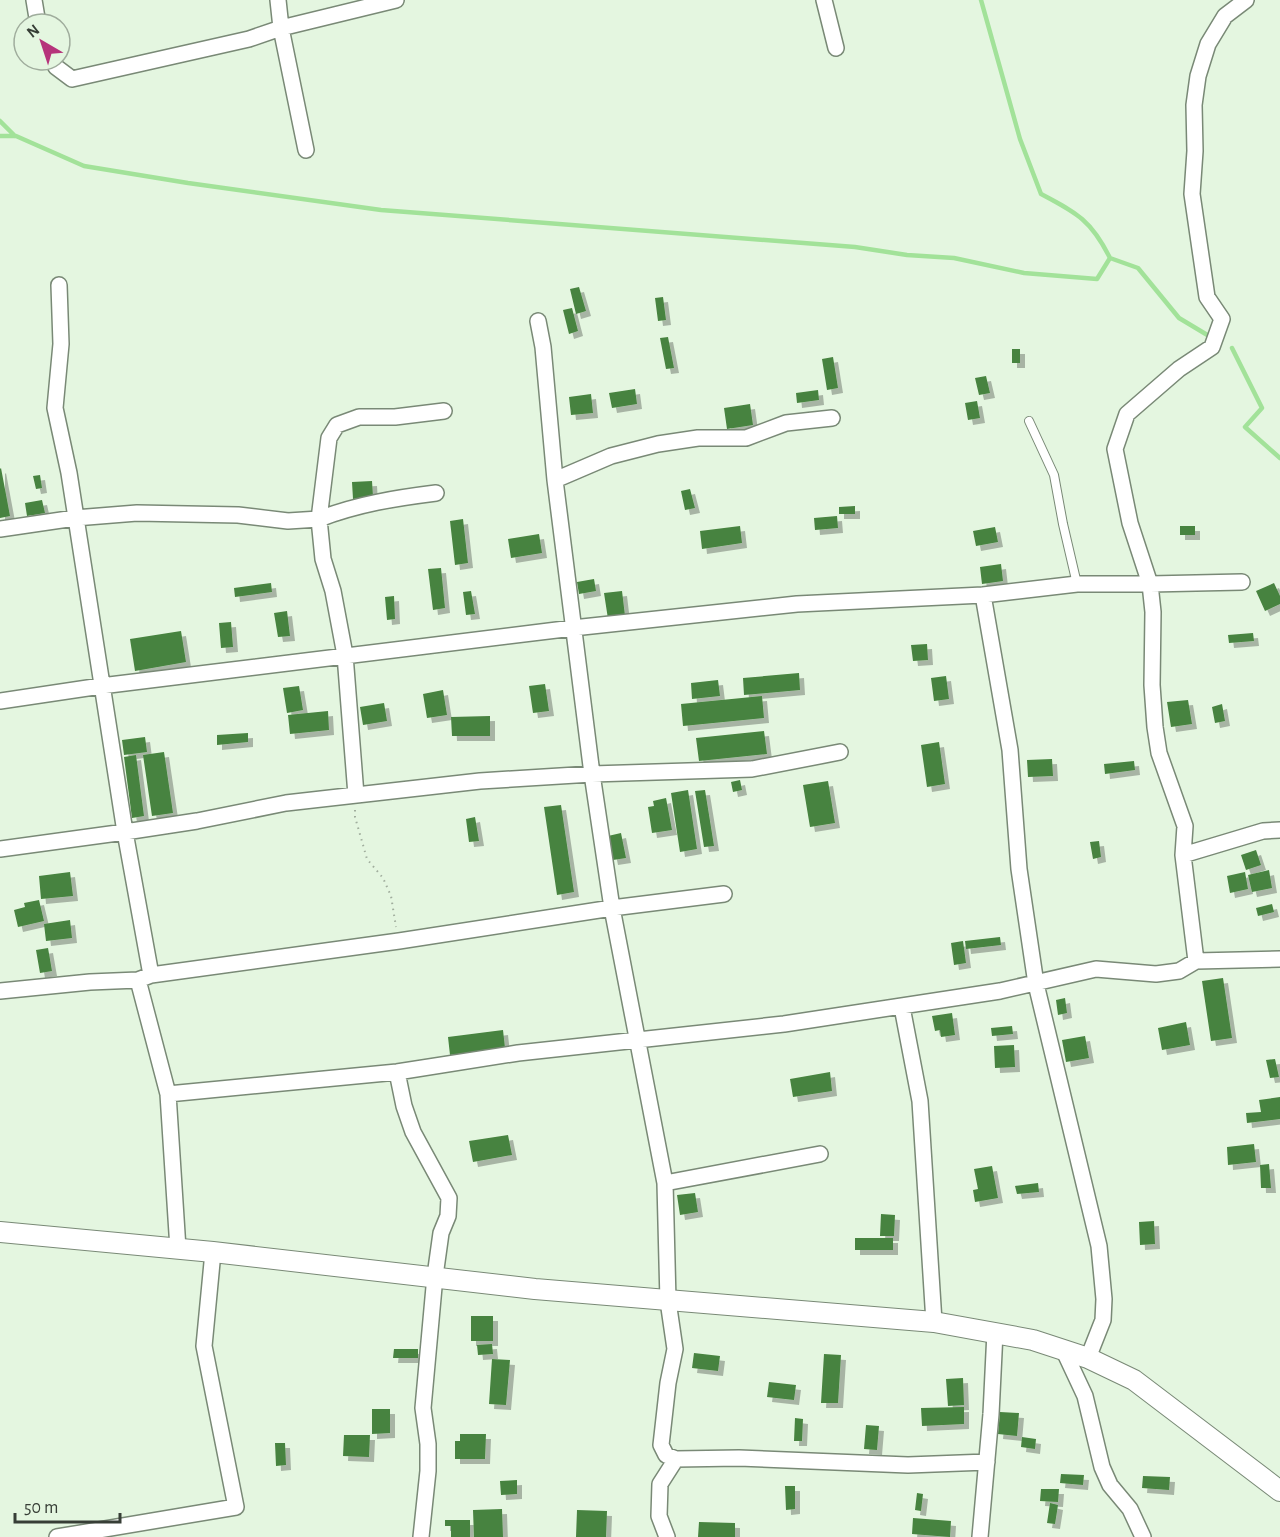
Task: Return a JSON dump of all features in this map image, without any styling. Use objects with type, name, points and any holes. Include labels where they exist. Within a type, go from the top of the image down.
[{"type":"street","points":[[278,0],[281,28],[306,150]]},
{"type":"street","points":[[62,72],[72,79],[249,39],[281,28],[396,0]]},
{"type":"street","points":[[824,0],[836,48]]},
{"type":"street","points":[[1196,961],[1183,855],[1185,826],[1159,753],[1155,727],[1152,686],[1153,612],[1150,584],[1131,523],[1115,449],[1127,414],[1179,369],[1212,347],[1221,319],[1207,297],[1192,194],[1195,151],[1194,105],[1198,76],[1208,44],[1225,16],[1246,0]]},
{"type":"street","points":[[59,285],[61,344],[55,408],[63,437],[125,832],[144,977],[168,1094],[178,1249]]},
{"type":"street","points":[[538,321],[543,347],[555,480],[592,774],[612,908],[665,1184],[668,1301],[675,1349],[668,1383],[661,1446],[666,1455],[676,1459],[739,1458],[909,1465],[987,1462]]},
{"type":"street","points":[[356,795],[345,655],[333,591],[323,559],[319,519],[329,438],[337,425],[359,417],[395,417],[444,411]]},
{"type":"street","points":[[555,480],[610,456],[658,444],[698,438],[746,438],[786,423],[832,418]]},
{"type":"street","points":[[0,529],[75,518],[137,513],[238,514],[288,521],[319,519],[377,501],[436,493]]},
{"type":"street","points":[[0,701],[345,655],[797,604],[983,595],[1077,584],[1242,582]]},
{"type":"street","points":[[983,595],[1010,750],[1018,869],[1036,984],[1099,1246],[1104,1299],[1103,1320],[1088,1358]]},
{"type":"street","points":[[0,849],[197,821],[286,802],[480,782],[592,774],[752,769],[840,752]]},
{"type":"street","points":[[1183,855],[1263,831],[1280,830]]},
{"type":"street","points":[[0,991],[144,977],[612,908],[724,894]]},
{"type":"street","points":[[168,1094],[397,1072],[518,1053],[784,1024],[1036,984],[1096,969],[1156,974],[1179,971],[1196,961],[1280,959]]},
{"type":"street","points":[[902,1007],[920,1101],[934,1322]]},
{"type":"street","points":[[397,1072],[404,1106],[413,1132],[449,1198],[448,1216],[441,1233],[435,1276],[423,1408],[428,1444],[428,1472],[421,1537]]},
{"type":"street","points":[[665,1184],[820,1154]]},
{"type":"street","points":[[0,1232],[213,1252],[535,1289],[934,1322],[995,1332],[1063,1348],[1134,1380],[1280,1491]]},
{"type":"street","points":[[57,1537],[236,1507],[204,1346],[213,1252]]},
{"type":"street","points":[[980,1537],[995,1332]]},
{"type":"street","points":[[1063,1348],[1084,1396],[1102,1467],[1110,1485],[1130,1509],[1143,1537]]},
{"type":"street","points":[[667,1537],[660,1516],[660,1484],[676,1459]]},
{"type":"lane","points":[[1029,421],[1054,475],[1077,584]]},
{"type":"path","points":[[356,795],[355,817],[362,843],[367,859],[383,878],[391,896],[399,941]]},
{"type":"building","points":[[579,287],[586,311],[576,314],[570,289]]},
{"type":"building","points":[[663,297],[666,320],[658,321],[655,298]]},
{"type":"building","points":[[572,308],[578,331],[569,334],[563,310]]},
{"type":"building","points":[[668,337],[674,368],[666,369],[660,338]]},
{"type":"building","points":[[1012,349],[1020,349],[1020,363],[1012,363]]},
{"type":"building","points":[[833,357],[838,388],[827,390],[822,359]]},
{"type":"building","points":[[986,376],[990,393],[979,395],[975,378]]},
{"type":"building","points":[[635,389],[637,404],[612,408],[609,393]]},
{"type":"building","points":[[818,390],[819,400],[797,403],[796,393]]},
{"type":"building","points":[[591,394],[593,413],[571,415],[569,397]]},
{"type":"building","points":[[977,401],[980,418],[968,420],[965,403]]},
{"type":"building","points":[[750,404],[753,425],[727,429],[724,408]]},
{"type":"building","points":[[0,469],[10,516],[0,518]]},
{"type":"building","points":[[40,475],[42,488],[36,489],[33,476]]},
{"type":"building","points":[[372,481],[373,497],[353,499],[352,482]]},
{"type":"building","points":[[690,489],[695,508],[685,510],[681,491]]},
{"type":"building","points":[[42,500],[45,513],[27,516],[25,503]]},
{"type":"building","points":[[855,506],[855,514],[839,514],[839,507]]},
{"type":"building","points":[[837,516],[838,528],[815,530],[814,518]]},
{"type":"building","points":[[463,519],[468,563],[455,565],[450,521]]},
{"type":"building","points":[[740,526],[742,543],[702,549],[700,531]]},
{"type":"building","points":[[1180,526],[1195,526],[1195,535],[1180,535]]},
{"type":"building","points":[[995,527],[998,542],[976,546],[973,531]]},
{"type":"building","points":[[539,534],[542,553],[511,558],[508,539]]},
{"type":"building","points":[[1001,564],[1003,581],[982,584],[980,567]]},
{"type":"building","points":[[441,568],[445,608],[433,610],[428,569]]},
{"type":"building","points":[[594,579],[596,591],[579,594],[577,582]]},
{"type":"building","points":[[271,583],[272,592],[235,597],[234,588]]},
{"type":"building","points":[[1274,583],[1280,596],[1280,604],[1265,611],[1256,591]]},
{"type":"building","points":[[471,591],[475,614],[466,615],[463,592]]},
{"type":"building","points":[[622,591],[625,616],[608,619],[604,593]]},
{"type":"building","points":[[394,596],[395,619],[387,620],[385,597]]},
{"type":"building","points":[[287,611],[290,636],[278,637],[274,613]]},
{"type":"building","points":[[231,622],[233,647],[221,648],[219,623]]},
{"type":"building","points":[[181,631],[186,662],[135,671],[130,639]]},
{"type":"building","points":[[1253,633],[1254,641],[1229,643],[1228,635]]},
{"type":"building","points":[[927,644],[928,660],[913,661],[911,645]]},
{"type":"building","points":[[799,673],[800,690],[744,695],[743,678]]},
{"type":"building","points":[[946,676],[949,699],[934,701],[931,678]]},
{"type":"building","points":[[718,680],[720,696],[692,699],[691,683]]},
{"type":"building","points":[[545,684],[549,711],[533,713],[529,686]]},
{"type":"building","points":[[299,686],[303,710],[287,713],[283,688]]},
{"type":"building","points":[[443,690],[447,715],[427,718],[423,694]]},
{"type":"building","points":[[762,696],[764,718],[683,726],[681,704]]},
{"type":"building","points":[[1188,700],[1192,724],[1171,727],[1167,702]]},
{"type":"building","points":[[384,703],[387,721],[363,725],[360,707]]},
{"type":"building","points":[[1222,704],[1225,721],[1215,723],[1212,707]]},
{"type":"building","points":[[328,711],[329,730],[290,734],[288,715]]},
{"type":"building","points":[[490,716],[490,736],[452,736],[451,717]]},
{"type":"building","points":[[764,731],[767,754],[699,761],[696,738]]},
{"type":"building","points":[[248,733],[248,742],[217,745],[217,735]]},
{"type":"building","points":[[145,737],[147,752],[124,755],[122,740]]},
{"type":"building","points":[[939,742],[945,784],[927,787],[921,745]]},
{"type":"building","points":[[164,752],[173,813],[152,816],[143,755]]},
{"type":"building","points":[[136,755],[144,816],[132,818],[124,757]]},
{"type":"building","points":[[1052,759],[1053,776],[1028,777],[1027,760]]},
{"type":"building","points":[[1134,761],[1135,770],[1105,774],[1104,764]]},
{"type":"building","points":[[740,780],[742,790],[733,792],[731,782]]},
{"type":"building","points":[[828,781],[835,823],[810,827],[803,785]]},
{"type":"building","points":[[688,790],[697,849],[680,852],[671,793]]},
{"type":"building","points":[[705,790],[714,846],[704,847],[695,791]]},
{"type":"building","points":[[666,798],[672,830],[652,833],[648,807],[654,806],[653,801]]},
{"type":"building","points":[[561,805],[574,892],[557,895],[544,807]]},
{"type":"building","points":[[475,817],[479,841],[469,842],[466,819]]},
{"type":"building","points":[[621,833],[626,858],[613,860],[608,836]]},
{"type":"building","points":[[1099,841],[1101,857],[1093,859],[1090,842]]},
{"type":"building","points":[[1256,850],[1261,865],[1246,870],[1241,855]]},
{"type":"building","points":[[1269,870],[1272,888],[1252,892],[1248,875]]},
{"type":"building","points":[[70,872],[73,896],[41,899],[39,876]]},
{"type":"building","points":[[1245,872],[1248,889],[1230,893],[1227,876]]},
{"type":"building","points":[[39,900],[44,921],[18,927],[14,910],[25,907],[24,903]]},
{"type":"building","points":[[1272,904],[1274,912],[1258,916],[1256,908]]},
{"type":"building","points":[[70,920],[72,938],[46,941],[44,924]]},
{"type":"building","points":[[1000,937],[1001,945],[966,949],[965,941]]},
{"type":"building","points":[[963,941],[966,963],[954,965],[951,943]]},
{"type":"building","points":[[48,948],[52,971],[40,973],[36,950]]},
{"type":"building","points":[[1223,978],[1232,1038],[1211,1041],[1202,981]]},
{"type":"building","points":[[1065,998],[1067,1013],[1058,1015],[1056,1000]]},
{"type":"building","points":[[952,1013],[955,1035],[941,1037],[940,1030],[935,1031],[932,1016]]},
{"type":"building","points":[[1186,1022],[1190,1045],[1162,1050],[1158,1028]]},
{"type":"building","points":[[1012,1026],[1013,1034],[992,1036],[991,1028]]},
{"type":"building","points":[[503,1030],[505,1048],[450,1055],[448,1037]]},
{"type":"building","points":[[1085,1036],[1089,1058],[1066,1062],[1062,1040]]},
{"type":"building","points":[[1014,1045],[1015,1067],[995,1068],[994,1046]]},
{"type":"building","points":[[1275,1059],[1279,1077],[1270,1078],[1266,1060]]},
{"type":"building","points":[[830,1072],[832,1091],[793,1097],[790,1079]]},
{"type":"building","points":[[1280,1097],[1280,1119],[1247,1123],[1246,1113],[1261,1112],[1259,1100]]},
{"type":"building","points":[[508,1135],[512,1155],[473,1162],[469,1141]]},
{"type":"building","points":[[1254,1144],[1256,1162],[1228,1165],[1227,1147]]},
{"type":"building","points":[[1269,1164],[1271,1188],[1261,1188],[1260,1165]]},
{"type":"building","points":[[992,1166],[998,1198],[975,1202],[973,1190],[978,1189],[974,1169]]},
{"type":"building","points":[[1038,1183],[1039,1192],[1017,1194],[1015,1186]]},
{"type":"building","points":[[695,1193],[698,1212],[680,1215],[677,1195]]},
{"type":"building","points":[[881,1214],[895,1215],[894,1236],[880,1236]]},
{"type":"building","points":[[1154,1221],[1155,1244],[1140,1245],[1139,1222]]},
{"type":"building","points":[[855,1238],[893,1238],[893,1250],[855,1250]]},
{"type":"building","points":[[471,1316],[493,1316],[493,1341],[471,1341]]},
{"type":"building","points":[[492,1344],[493,1354],[478,1355],[477,1345]]},
{"type":"building","points":[[394,1349],[418,1349],[418,1358],[393,1358]]},
{"type":"building","points":[[694,1353],[720,1356],[718,1371],[692,1368]]},
{"type":"building","points":[[824,1354],[841,1355],[838,1403],[821,1403]]},
{"type":"building","points":[[492,1359],[510,1360],[506,1405],[489,1404]]},
{"type":"building","points":[[963,1378],[964,1405],[948,1406],[946,1379]]},
{"type":"building","points":[[769,1382],[796,1385],[794,1400],[767,1397]]},
{"type":"building","points":[[964,1407],[964,1424],[922,1426],[921,1408]]},
{"type":"building","points":[[372,1409],[390,1409],[390,1433],[372,1434]]},
{"type":"building","points":[[1000,1412],[1019,1413],[1017,1436],[998,1434]]},
{"type":"building","points":[[795,1418],[803,1419],[802,1441],[794,1441]]},
{"type":"building","points":[[866,1425],[879,1426],[877,1450],[864,1449]]},
{"type":"building","points":[[460,1434],[486,1434],[485,1459],[455,1459],[455,1441],[460,1441]]},
{"type":"building","points":[[344,1435],[370,1435],[369,1457],[343,1456]]},
{"type":"building","points":[[1022,1437],[1036,1439],[1035,1449],[1021,1447]]},
{"type":"building","points":[[275,1443],[285,1443],[286,1465],[276,1466]]},
{"type":"building","points":[[1061,1474],[1084,1475],[1083,1485],[1060,1483]]},
{"type":"building","points":[[1143,1476],[1170,1477],[1169,1490],[1142,1488]]},
{"type":"building","points":[[517,1480],[517,1494],[501,1495],[500,1481]]},
{"type":"building","points":[[785,1486],[795,1486],[795,1509],[786,1510]]},
{"type":"building","points":[[1041,1489],[1059,1489],[1058,1502],[1040,1501]]},
{"type":"building","points":[[917,1493],[923,1494],[921,1511],[915,1510]]},
{"type":"building","points":[[1050,1503],[1058,1505],[1055,1524],[1047,1523]]},
{"type":"building","points":[[502,1509],[503,1537],[474,1537],[473,1510]]},
{"type":"building","points":[[577,1510],[607,1511],[606,1537],[576,1537]]},
{"type":"building","points":[[913,1518],[951,1521],[950,1537],[912,1534]]},
{"type":"building","points":[[445,1520],[470,1520],[470,1537],[451,1537],[451,1526],[445,1526]]},
{"type":"building","points":[[699,1522],[735,1523],[735,1537],[698,1537]]},
{"type":"waterway","points":[[981,0],[1020,139],[1041,194],[1082,219],[1096,235],[1110,258]]},
{"type":"waterway","points":[[0,121],[15,136]]},
{"type":"waterway","points":[[0,136],[16,136],[84,166],[381,210],[855,247],[907,255],[954,258],[1024,273],[1097,279],[1110,258],[1138,268],[1179,318],[1209,336]]},
{"type":"waterway","points":[[1232,348],[1262,408],[1245,427],[1280,458]]}]
